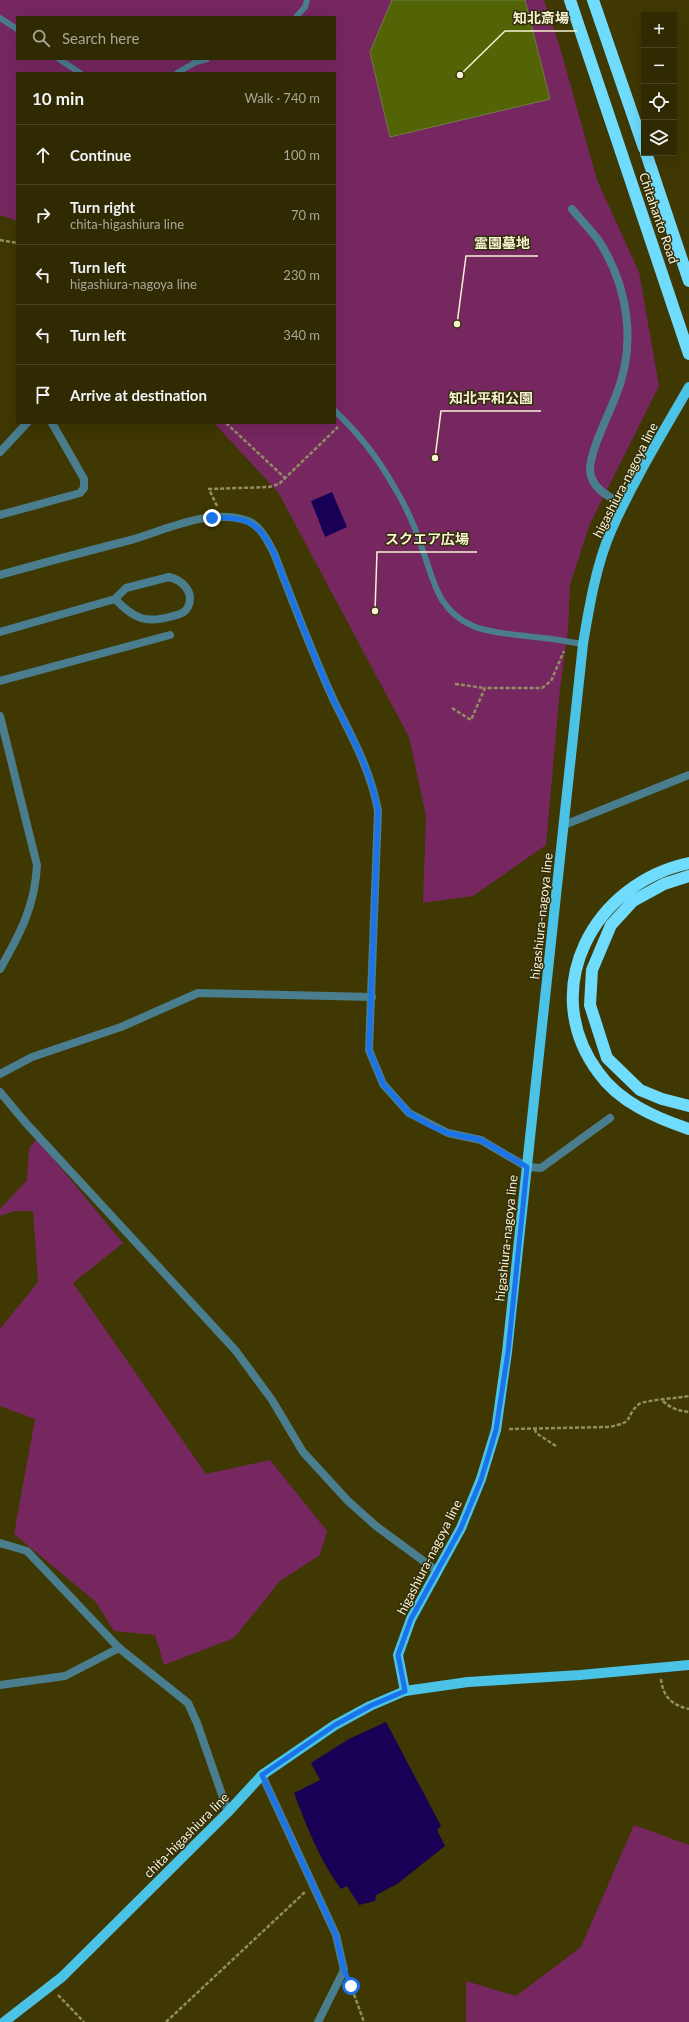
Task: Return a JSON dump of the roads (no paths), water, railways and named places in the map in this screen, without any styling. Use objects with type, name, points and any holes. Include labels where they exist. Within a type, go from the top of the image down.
[{"type":"highway","name":"Chitahanto Road","points":[[570,0],[689,354]]},
{"type":"highway","points":[[593,0],[641,139]]},
{"type":"highway","name":"Chitahanto Road","points":[[647,156],[689,281]]},
{"type":"highway","points":[[664,205],[689,259]]},
{"type":"highway","points":[[689,863],[652,875],[634,886],[612,904],[595,924],[580,952],[572,990],[576,1027],[586,1051],[598,1073],[619,1095],[662,1120],[689,1129]]},
{"type":"highway","points":[[689,876],[664,884],[633,901],[611,925],[592,970],[590,1005],[607,1058],[640,1090],[662,1099],[684,1106],[689,1106]]},
{"type":"main road","name":"higashiura-nagoya line","points":[[405,1691],[398,1655],[411,1619],[466,1514],[481,1480],[496,1430],[508,1352],[583,644],[590,601],[610,532],[645,462],[689,387]]},
{"type":"main road","points":[[405,1691],[468,1682],[689,1665]]},
{"type":"main road","name":"chita-higashiura line","points":[[4,2022],[50,1987],[102,1938],[228,1812],[262,1775],[335,1725],[370,1706],[405,1691]]},
{"type":"street","points":[[572,208],[599,241],[619,280],[625,300],[628,323],[624,373],[619,390],[591,458],[590,471],[594,482],[602,493],[624,505]]},
{"type":"street","points":[[0,452],[26,424]]},
{"type":"street","points":[[0,515],[80,493],[84,488],[84,479],[53,424]]},
{"type":"street","points":[[0,575],[130,540],[191,521],[230,517],[250,521],[265,535],[274,553],[331,694],[367,770],[376,796],[378,811],[369,1050],[383,1084],[409,1113],[431,1126],[448,1133],[481,1140],[527,1167],[541,1168],[610,1118]]},
{"type":"street","points":[[0,632],[115,599],[126,588],[169,577],[176,579],[186,587],[190,596],[188,607],[181,614],[149,621],[126,611],[115,599]]},
{"type":"street","points":[[0,681],[170,635]]},
{"type":"street","points":[[0,716],[37,865],[36,888],[31,908],[0,969]]},
{"type":"street","points":[[564,826],[689,775]]},
{"type":"street","points":[[0,1074],[32,1057],[121,1027],[198,993],[372,997]]},
{"type":"street","points":[[0,1092],[25,1122],[236,1351],[272,1400],[303,1452],[338,1490],[376,1526],[437,1571]]},
{"type":"street","points":[[0,1543],[26,1551],[119,1648],[188,1703],[197,1723],[228,1812]]},
{"type":"street","points":[[0,1685],[65,1676],[119,1648]]},
{"type":"street","points":[[262,1775],[336,1935],[344,1970],[318,2022]]},
{"type":"lane","points":[[297,16],[305,7],[307,0]]},
{"type":"lane","points":[[0,18],[16,28]]},
{"type":"lane","points":[[61,60],[79,72]]},
{"type":"lane","points":[[179,72],[196,62],[203,60]]},
{"type":"lane","points":[[336,412],[370,450],[393,485],[412,523],[434,587],[445,604],[458,618],[474,626],[498,632],[583,644]]},
{"type":"place","name":"知北斎場","points":[[460,75]]},
{"type":"place","name":"霊園墓地","points":[[457,324]]},
{"type":"place","name":"知北平和公園","points":[[435,458]]},
{"type":"place","name":"スクエア広場","points":[[375,611]]}]
